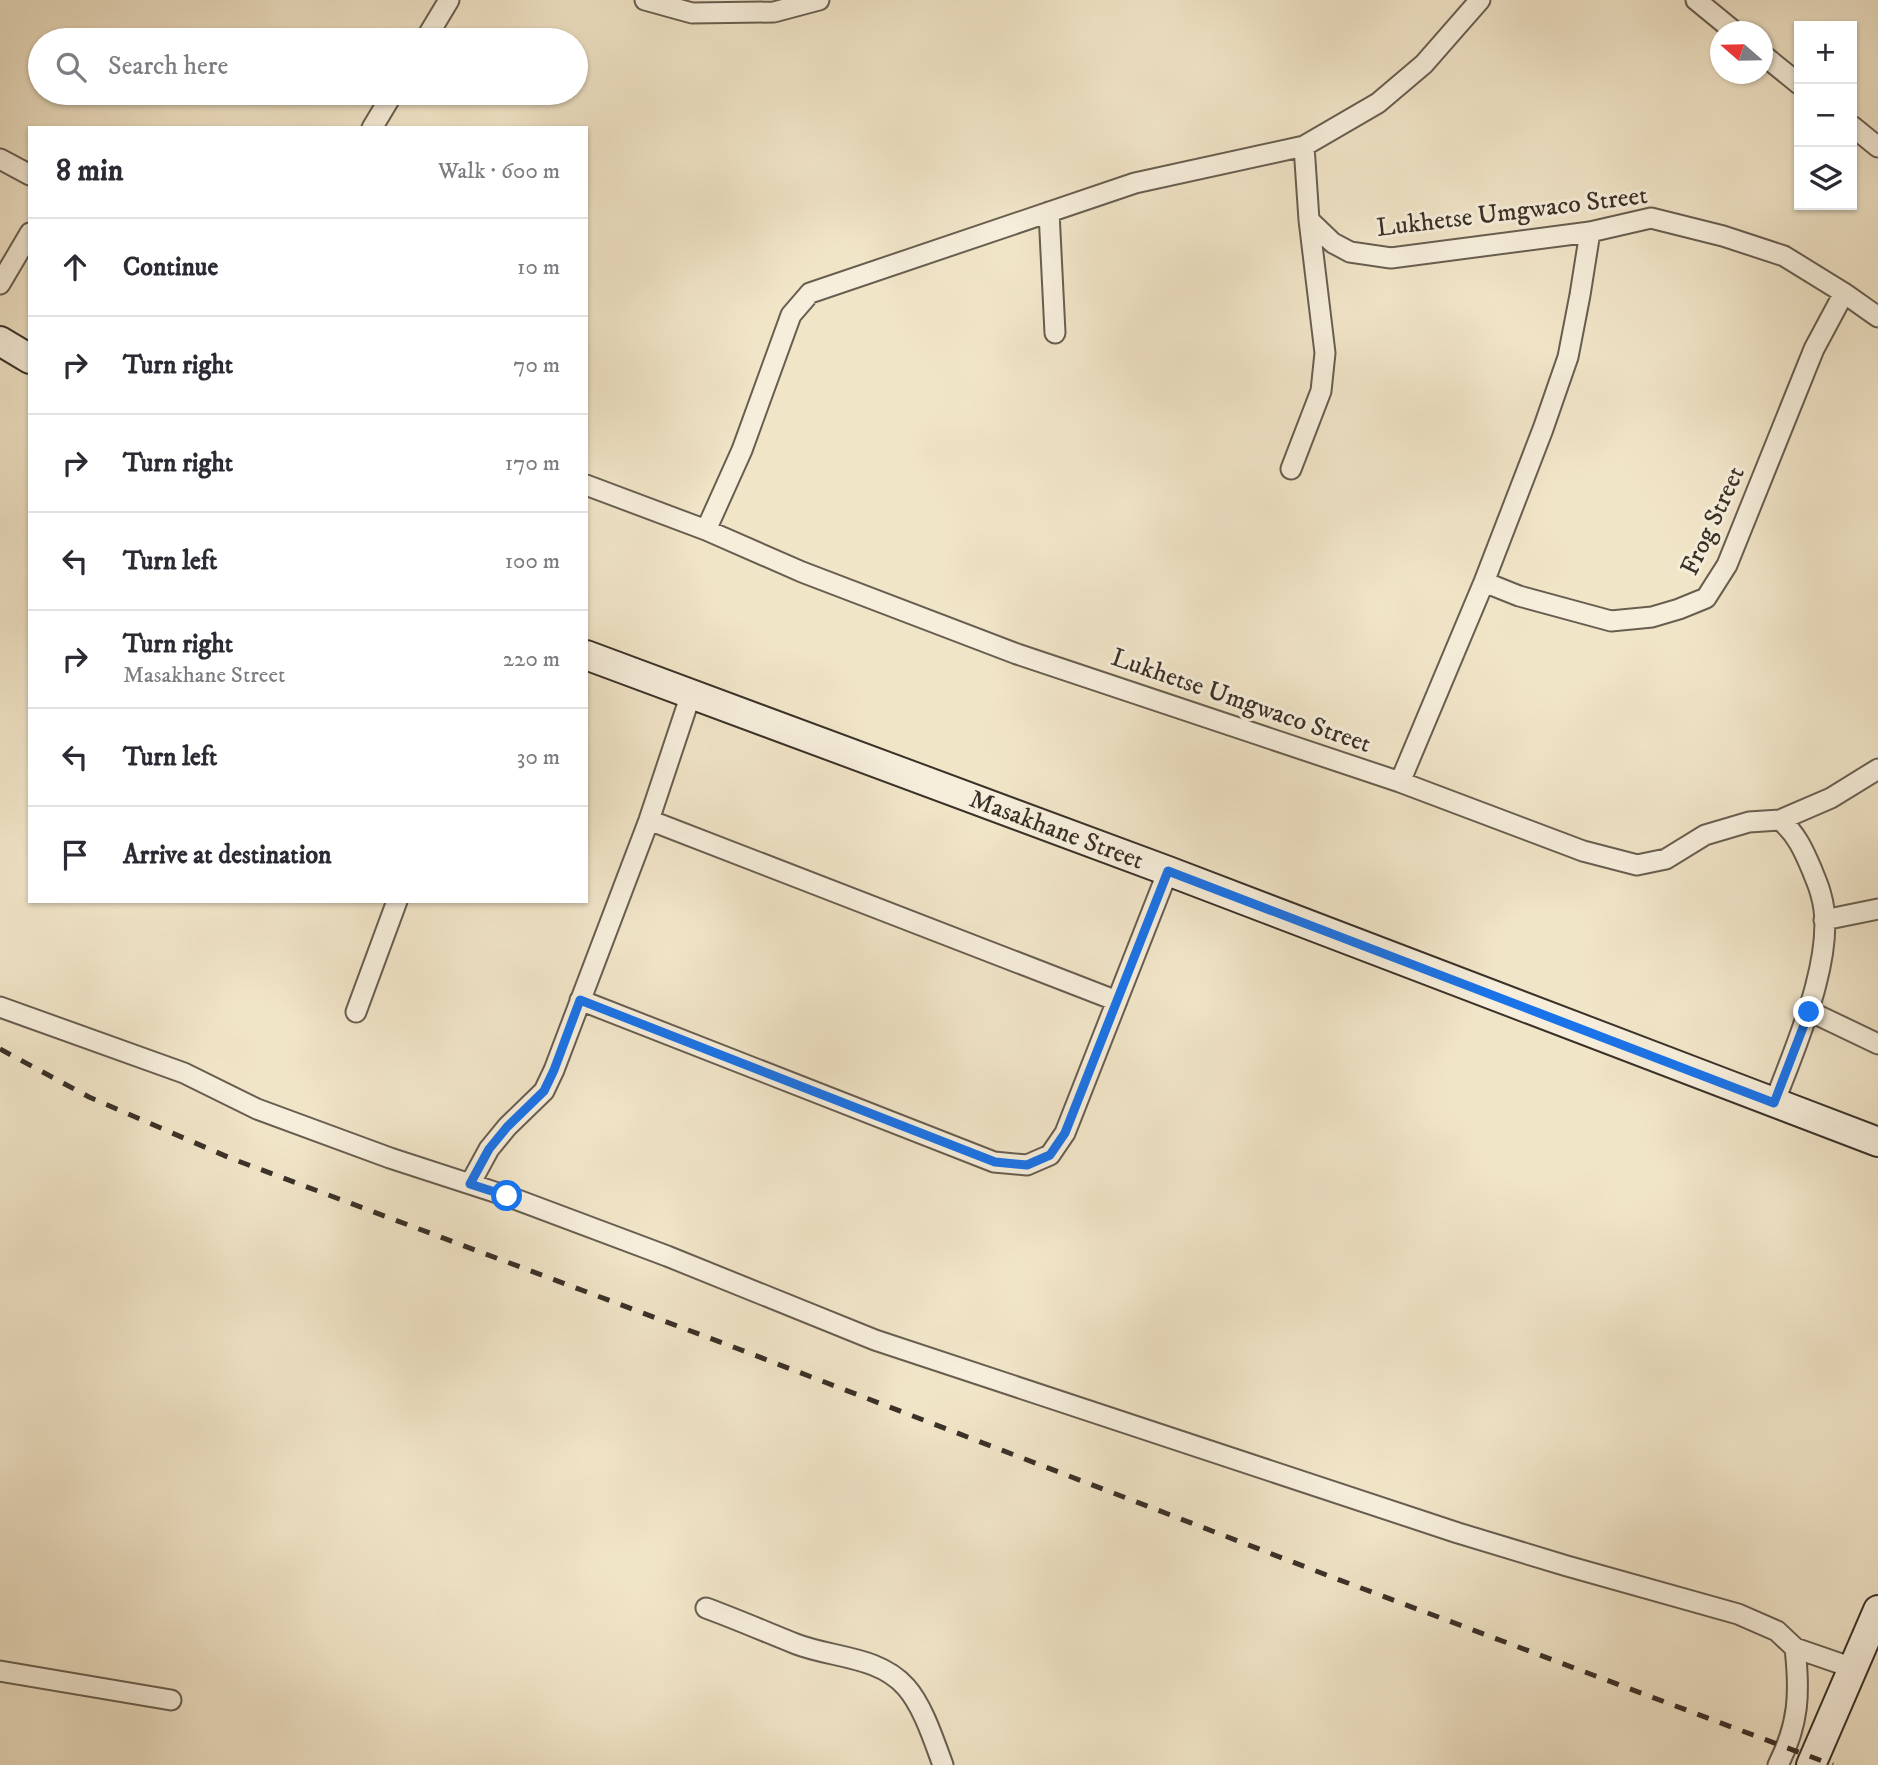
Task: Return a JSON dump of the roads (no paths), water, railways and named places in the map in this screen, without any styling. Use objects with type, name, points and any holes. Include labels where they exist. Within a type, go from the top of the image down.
[{"type":"street","points":[[432,28],[449,0]]},
{"type":"street","points":[[645,0],[692,13],[774,12],[819,0]]},
{"type":"street","points":[[706,530],[742,450],[791,315],[810,293],[1135,183],[1304,146],[1378,103],[1424,64],[1480,0]]},
{"type":"street","points":[[1696,0],[1722,21]]},
{"type":"street","points":[[1773,63],[1794,79]]},
{"type":"street","points":[[373,126],[386,105]]},
{"type":"street","points":[[1857,130],[1878,147]]},
{"type":"street","points":[[1290,470],[1321,391],[1325,354],[1309,220],[1304,146]]},
{"type":"street","points":[[0,159],[28,175]]},
{"type":"street","points":[[1049,212],[1055,333]]},
{"type":"street","name":"Lukhetse Umgwaco Street","points":[[1309,220],[1333,243],[1350,252],[1391,258],[1590,232],[1651,218],[1723,236],[1784,256],[1878,317]]},
{"type":"street","points":[[1400,782],[1484,582],[1568,357],[1590,232]]},
{"type":"street","points":[[0,285],[28,236]]},
{"type":"street","name":"Frog Street","points":[[1484,582],[1519,596],[1611,621],[1652,617],[1706,598],[1727,565],[1814,349],[1844,293]]},
{"type":"street","points":[[0,341],[28,358]]},
{"type":"street","name":"Lukhetse Umgwaco Street","points":[[588,486],[706,530],[802,572],[1017,654],[1400,782],[1583,851],[1637,865],[1666,859],[1705,835],[1749,822],[1780,820],[1831,798],[1878,768]]},
{"type":"street","name":"Masakhane Street","points":[[588,656],[1168,871],[1878,1142]]},
{"type":"street","points":[[470,1184],[489,1149],[544,1091],[554,1070],[649,820],[691,694]]},
{"type":"street","points":[[649,820],[1117,1001]]},
{"type":"street","points":[[1774,1103],[1809,1012],[1824,948],[1822,897],[1804,851],[1791,829],[1780,820]]},
{"type":"street","points":[[580,1000],[995,1162],[1027,1165],[1050,1155],[1065,1133],[1168,871]]},
{"type":"street","points":[[356,1012],[396,903]]},
{"type":"street","points":[[1824,920],[1878,909]]},
{"type":"street","points":[[0,1007],[184,1073],[257,1109],[667,1256],[876,1339],[1458,1533],[1738,1614],[1777,1631],[1795,1648],[1853,1668]]},
{"type":"street","points":[[1809,1012],[1878,1044]]},
{"type":"street","points":[[706,1608],[798,1645],[867,1662],[887,1672],[906,1686],[918,1705],[943,1765]]},
{"type":"street","points":[[1811,1765],[1878,1610]]},
{"type":"street","points":[[1778,1765],[1796,1720],[1799,1695],[1795,1648]]},
{"type":"street","points":[[0,1671],[171,1700]]},
{"type":"railway","points":[[0,1049],[89,1097],[230,1158],[1833,1765]]}]
